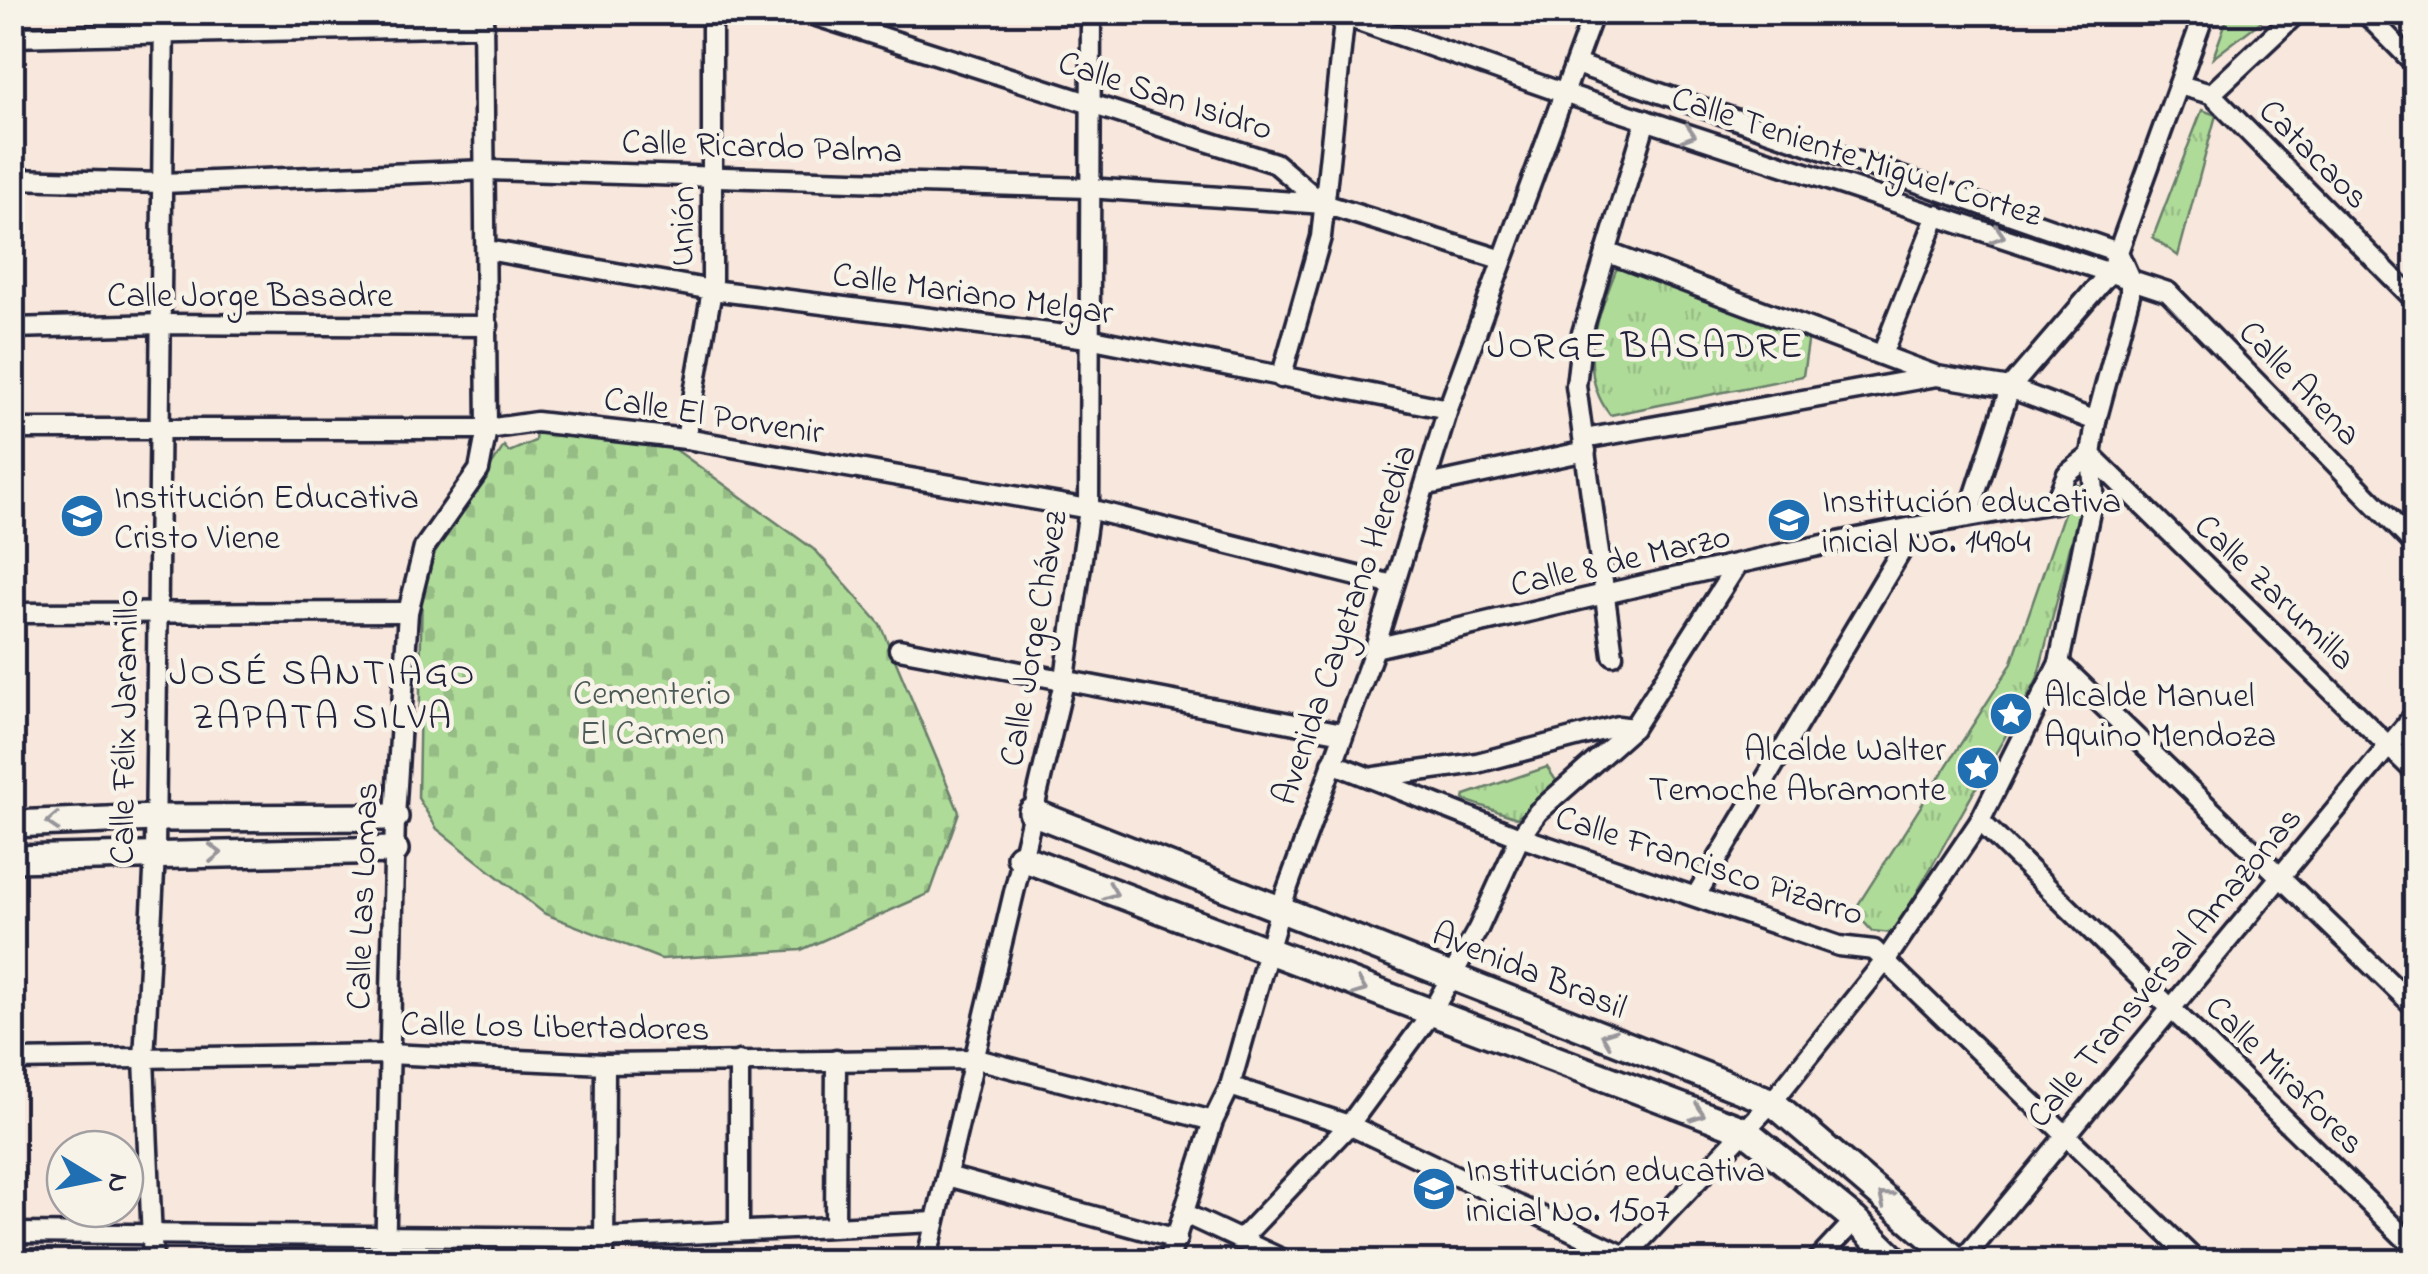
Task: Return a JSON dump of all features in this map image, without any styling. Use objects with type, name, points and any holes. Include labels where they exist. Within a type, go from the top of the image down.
[{"type":"street","name":"Calle Félix Jaramillo","points":[[153,1262],[144,1060],[155,854],[156,613],[164,324],[164,12]]},
{"type":"street","name":"Unión","points":[[686,439],[712,290],[712,12]]},
{"type":"street","name":"Calle San Isidro","points":[[804,12],[1274,163],[1324,204]]},
{"type":"street","name":"Calle Jorge Chávez","points":[[926,1262],[1065,678],[1089,509],[1091,12]]},
{"type":"street","name":"Avenida Cayetano Heredia","points":[[1168,1262],[1213,1120],[1230,1086],[1281,906],[1375,648],[1448,410],[1500,259],[1594,12]]},
{"type":"street","points":[[1968,516],[2010,388],[2110,272],[2205,12]]},
{"type":"street","points":[[2179,86],[2210,94],[2298,12]]},
{"type":"street","points":[[2364,12],[2416,65]]},
{"type":"street","points":[[1281,378],[1322,237],[1341,14]]},
{"type":"street","name":"Calle Teniente Miguel Cortez","points":[[1341,14],[1563,94],[2130,279]]},
{"type":"street","points":[[12,37],[484,19]]},
{"type":"street","name":"Calle Las Lomas","points":[[385,1262],[395,817],[408,612],[424,548],[478,470],[486,429],[484,19]]},
{"type":"street","name":"Calle Teniente Miguel Cortez","points":[[1576,64],[2118,252]]},
{"type":"street","name":"Catacaos","points":[[2210,94],[2416,301]]},
{"type":"street","points":[[1613,656],[1576,386],[1582,333],[1646,120]]},
{"type":"street","name":"Calle Ricardo Palma","points":[[12,180],[162,183],[487,170],[1088,188],[1324,204],[1500,259]]},
{"type":"street","points":[[1883,352],[1937,215]]},
{"type":"street","name":"Calle Mariano Melgar","points":[[487,250],[712,290],[1088,338],[1448,410]]},
{"type":"street","points":[[1606,252],[1883,352],[1938,376],[2010,388],[2096,421]]},
{"type":"street","points":[[1230,1086],[1348,1125],[1622,1259],[1772,1102],[1884,961],[1980,821],[2059,664],[2094,492],[2091,455],[2096,421],[2128,309],[2130,279],[2118,252]]},
{"type":"street","name":"Calle Arena","points":[[2130,279],[2168,292],[2416,546]]},
{"type":"street","name":"Calle Jorge Basadre","points":[[12,328],[164,324],[488,326]]},
{"type":"street","points":[[1428,485],[1585,445],[1938,376]]},
{"type":"street","name":"Calle El Porvenir","points":[[12,430],[486,429],[536,422],[686,439],[1089,509],[1393,585]]},
{"type":"street","name":"Calle 8 de Marzo","points":[[1375,648],[1737,565],[1968,516],[2056,503],[2067,474],[2091,455]]},
{"type":"street","name":"Calle Zarumilla","points":[[2091,455],[2416,773]]},
{"type":"street","points":[[1696,894],[1900,553],[1905,532]]},
{"type":"street","points":[[1242,1239],[1348,1125],[1430,1015],[1478,929],[1520,837],[1538,812],[1633,728],[1737,565]]},
{"type":"street","points":[[12,613],[408,612]]},
{"type":"street","points":[[899,649],[1343,733]]},
{"type":"street","points":[[2059,664],[2416,1008]]},
{"type":"street","name":"Calle Transversal Amazonas","points":[[1960,1262],[2416,713]]},
{"type":"street","points":[[1375,777],[1477,763],[1618,726],[1633,728]]},
{"type":"street","name":"Calle Francisco Pizarro","points":[[1332,763],[1520,837],[1839,946],[1874,950],[2067,1132],[2197,1262]]},
{"type":"street","name":"Avenida Brasil","points":[[1032,812],[1281,906],[1772,1102],[1960,1262]]},
{"type":"street","points":[[12,824],[155,818],[395,817]]},
{"type":"street","name":"Calle Mirafores","points":[[1980,821],[2416,1250]]},
{"type":"street","points":[[12,858],[395,850]]},
{"type":"street","points":[[1020,857],[1430,1015],[1746,1131],[1856,1220],[1898,1262]]},
{"type":"street","name":"Calle Los Libertadores","points":[[12,1060],[388,1054],[606,1064],[977,1059],[1213,1120]]},
{"type":"street","points":[[835,1226],[836,1060]]},
{"type":"street","points":[[738,1228],[739,1061]]},
{"type":"street","points":[[604,1262],[606,1064]]},
{"type":"street","points":[[947,1176],[1176,1239]]},
{"type":"street","points":[[1185,1214],[1288,1262]]},
{"type":"street","points":[[1816,1262],[1856,1220]]},
{"type":"street","points":[[12,1233],[153,1231],[604,1238],[738,1228],[935,1222]]},
{"type":"green space","points":[[2229,13],[2272,13],[2213,58]]},
{"type":"green space","points":[[2202,110],[2216,115],[2178,256],[2153,237]]},
{"type":"green space","points":[[1633,263],[1809,335],[1803,376],[1610,415],[1594,380],[1593,343],[1616,270]]},
{"type":"green space","name":"Cementerio El Carmen","points":[[536,430],[668,444],[816,551],[880,624],[959,812],[930,893],[801,950],[661,959],[545,914],[437,829],[418,798],[422,583],[433,556],[504,446],[509,452],[535,441]]},
{"type":"green space","points":[[2074,484],[2085,487],[2037,680],[1897,928],[1892,933],[1872,931],[1854,911],[2011,665]]},
{"type":"green space","points":[[1547,767],[1559,785],[1517,818],[1464,800],[1465,795]]},
{"type":"place","name":"Institución Educativa Cristo Viene","points":[[82,516]]},
{"type":"place","name":"Institución educativa inicial No. 14904","points":[[1789,520]]},
{"type":"place","name":"Alcalde Manuel Aquino Mendoza","points":[[2011,714]]},
{"type":"place","name":"Alcalde Walter Temoche Abramonte","points":[[1978,768]]},
{"type":"place","name":"Institución educativa inicial No. 1507","points":[[1434,1189]]},
{"type":"district","name":"JORGE BASADRE","points":[[1646,344]]},
{"type":"district","name":"JOSÉ SANTIAGO ZAPATA SILVA","points":[[323,693]]}]
